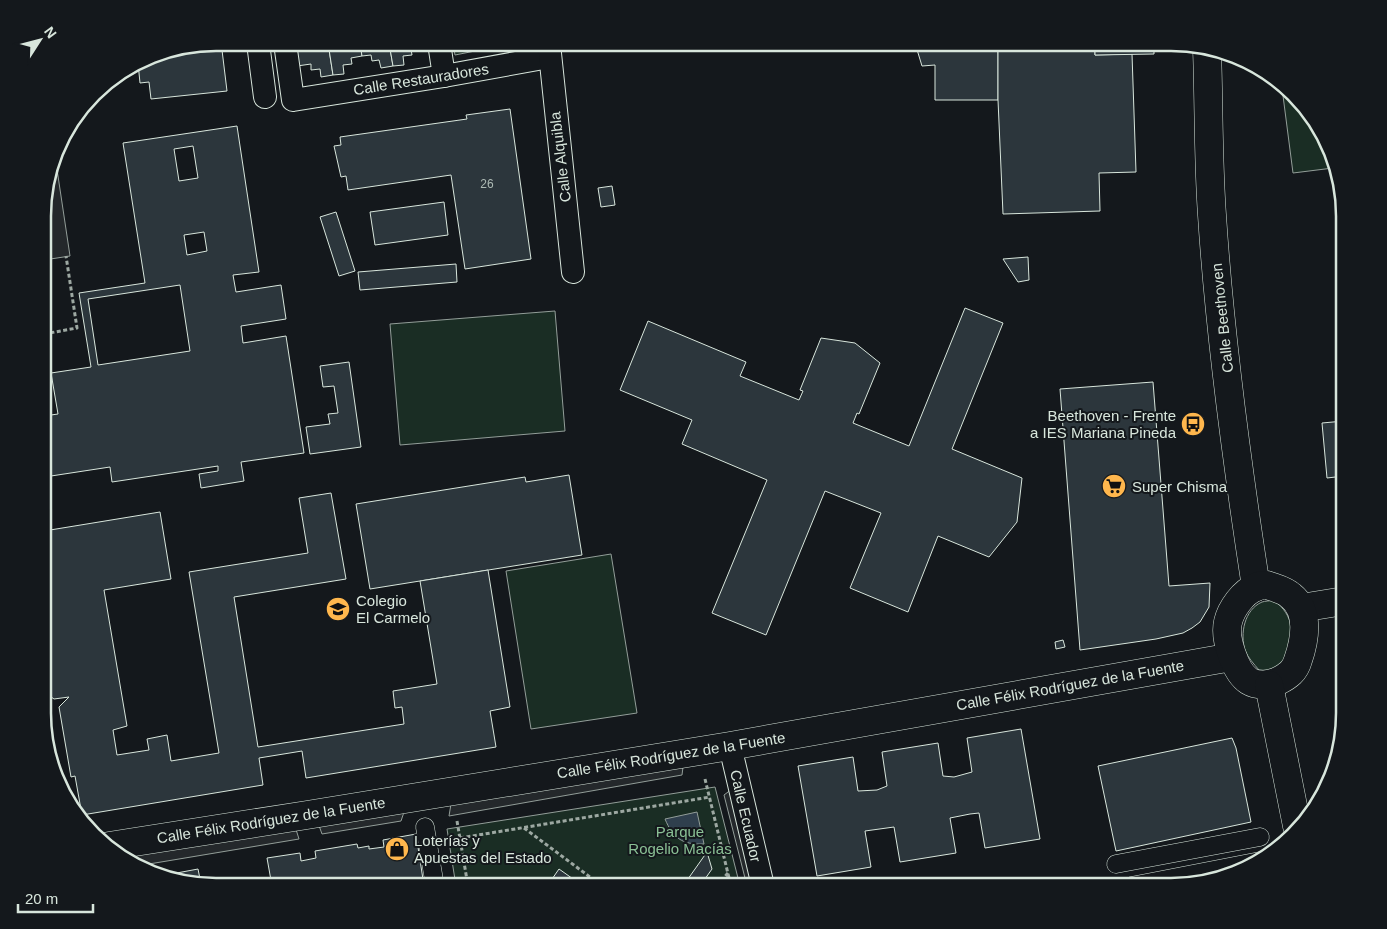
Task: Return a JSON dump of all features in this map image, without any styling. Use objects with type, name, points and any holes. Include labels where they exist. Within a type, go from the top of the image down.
[{"type":"street","points":[[259,52],[266,97]]},
{"type":"street","name":"Calle Restauradores","points":[[286,52],[293,100],[444,76],[542,52]]},
{"type":"street","points":[[440,52],[444,76]]},
{"type":"street","name":"Calle Alquibla","points":[[549,52],[574,272]]},
{"type":"street","name":"Calle Beethoven","points":[[1207,55],[1212,214],[1216,268],[1240,479],[1256,587]]},
{"type":"street","points":[[1267,585],[1291,596],[1300,608],[1305,635],[1296,667],[1287,677],[1269,685],[1249,681],[1240,671],[1232,657],[1227,622],[1244,594],[1256,587],[1267,585]]},
{"type":"street","points":[[1300,608],[1335,602]]},
{"type":"street","name":"Calle Félix Rodríguez de la Fuente","points":[[117,845],[730,746],[1232,657]]},
{"type":"street","points":[[1269,685],[1296,820]]},
{"type":"street","name":"Calle Ecuador","points":[[730,746],[761,877]]},
{"type":"street","points":[[425,827],[434,878]]},
{"type":"street","points":[[1116,864],[1260,837]]},
{"type":"street","points":[[1177,877],[1227,867]]},
{"type":"path","points":[[51,333],[77,328],[66,256]]},
{"type":"path","points":[[705,779],[729,877]]},
{"type":"path","points":[[460,838],[710,797]]},
{"type":"path","points":[[457,821],[467,878]]},
{"type":"path","points":[[523,828],[591,878]]},
{"type":"path","points":[[724,877],[728,873]]},
{"type":"green space","points":[[454,52],[471,52],[455,55]]},
{"type":"green space","points":[[1283,96],[1302,116],[1314,134],[1328,169],[1293,173]]},
{"type":"green space","points":[[555,311],[565,431],[400,445],[390,324]]},
{"type":"green space","points":[[611,554],[637,713],[531,729],[506,571]]},
{"type":"green space","points":[[1274,600],[1289,618],[1292,635],[1291,643],[1286,656],[1277,667],[1270,670],[1259,670],[1245,650],[1243,630],[1247,616],[1256,606],[1262,602]]},
{"type":"green space","name":"Parque Rogelio Macías","points":[[715,787],[738,877],[455,878],[447,829]]},
{"type":"shaded area","points":[[57,172],[70,256],[51,259],[51,217],[54,184]]},
{"type":"shaded area","points":[[684,759],[682,775],[449,816],[452,798]]},
{"type":"shaded area","points":[[732,789],[755,877],[745,877],[724,795]]},
{"type":"shaded area","points":[[406,806],[401,821],[322,834],[317,820]]},
{"type":"shaded area","points":[[294,823],[299,839],[150,864],[132,854]]},
{"type":"water","points":[[697,812],[704,844],[684,842],[679,839],[671,831],[665,819]]},
{"type":"building","points":[[918,51],[998,51],[998,100],[935,100],[935,65],[922,66]]},
{"type":"building","points":[[998,51],[1095,51],[1095,55],[1132,54],[1136,172],[1099,173],[1100,211],[1003,214]]},
{"type":"building","points":[[1095,51],[1154,51],[1154,54],[1095,55]]},
{"type":"building","points":[[222,52],[227,91],[151,99],[149,82],[140,83],[139,71],[153,64],[184,54]]},
{"type":"building","points":[[295,52],[329,52],[333,75],[321,77],[320,69],[311,70],[311,64],[297,66]]},
{"type":"building","points":[[329,52],[361,52],[362,56],[351,58],[352,64],[343,65],[344,74],[333,75]]},
{"type":"building","points":[[361,52],[391,52],[393,66],[381,68],[379,60],[372,61],[371,55],[362,56]]},
{"type":"building","points":[[391,52],[411,52],[412,55],[403,56],[404,65],[393,66]]},
{"type":"building","points":[[510,109],[531,259],[465,269],[451,175],[348,190],[346,176],[341,177],[334,146],[341,145],[340,137],[467,119],[466,115]]},
{"type":"building","points":[[237,126],[259,272],[233,275],[236,292],[281,285],[286,319],[241,326],[243,343],[286,336],[304,453],[241,462],[244,481],[201,488],[199,474],[218,471],[218,466],[112,482],[110,467],[51,476],[51,415],[58,414],[51,373],[91,367],[79,293],[145,283],[123,143]],"holes":[[[193,146],[198,178],[179,181],[174,149]],[[204,232],[207,251],[187,255],[184,235]],[[180,285],[190,351],[98,365],[88,299]]]},
{"type":"building","points":[[612,186],[615,205],[601,207],[598,188]]},
{"type":"building","points":[[444,202],[448,235],[375,245],[370,212]]},
{"type":"building","points":[[336,212],[355,271],[339,276],[320,217]]},
{"type":"building","points":[[1028,257],[1029,280],[1018,282],[1003,259]]},
{"type":"building","points":[[456,264],[457,282],[360,290],[358,272]]},
{"type":"building","points":[[965,308],[1003,323],[952,449],[1022,478],[1017,522],[989,557],[938,536],[908,612],[850,588],[881,513],[825,491],[766,635],[712,613],[767,480],[682,444],[692,420],[620,390],[648,321],[746,362],[740,376],[799,400],[803,391],[800,390],[821,338],[855,343],[880,363],[859,414],[857,413],[853,423],[909,446]]},
{"type":"building","points":[[349,362],[361,447],[310,454],[306,427],[330,424],[328,414],[338,413],[334,386],[323,387],[320,366]]},
{"type":"building","name":"Super Chisma","points":[[1153,382],[1169,586],[1210,583],[1209,607],[1200,622],[1183,633],[1156,639],[1080,650],[1060,389]]},
{"type":"building","points":[[1335,422],[1335,477],[1327,478],[1322,423]]},
{"type":"building","points":[[569,475],[582,555],[370,589],[356,504],[525,477],[526,482]]},
{"type":"building","points":[[331,493],[346,579],[234,597],[258,747],[404,724],[402,707],[395,708],[393,691],[437,684],[420,581],[488,570],[510,707],[490,711],[496,747],[306,778],[302,751],[259,758],[263,785],[86,814],[80,806],[75,776],[71,777],[59,707],[69,697],[54,699],[51,697],[51,530],[160,512],[171,579],[104,590],[127,726],[113,730],[117,755],[149,750],[147,739],[167,735],[171,761],[219,753],[189,572],[308,553],[299,498]]},
{"type":"building","points":[[1063,640],[1065,647],[1056,649],[1055,642]]},
{"type":"building","points":[[1021,729],[1040,839],[985,848],[979,813],[970,814],[950,818],[956,853],[900,862],[894,827],[865,831],[871,867],[817,876],[798,766],[853,757],[858,791],[877,790],[887,786],[882,752],[938,743],[943,776],[954,777],[972,772],[967,738]]},
{"type":"building","points":[[1232,738],[1236,748],[1251,822],[1116,851],[1098,766]]},
{"type":"building","points":[[416,834],[423,878],[271,878],[267,858],[300,853],[301,861],[316,858],[315,851],[357,844],[358,848],[369,846],[369,849],[384,847],[383,840]]},
{"type":"building","points":[[707,852],[712,869],[706,877],[689,878]]},
{"type":"building","points":[[198,869],[199,876],[195,876],[178,873]]},
{"type":"building","points":[[559,869],[571,878],[553,878]]},
{"type":"place","name":"Beethoven - Frente a IES Mariana Pineda","points":[[1193,424]]},
{"type":"place","name":"Super Chisma","points":[[1114,486]]},
{"type":"place","name":"Colegio El Carmelo","points":[[338,609]]},
{"type":"place","name":"Loterías y Apuestas del Estado","points":[[397,849]]}]
